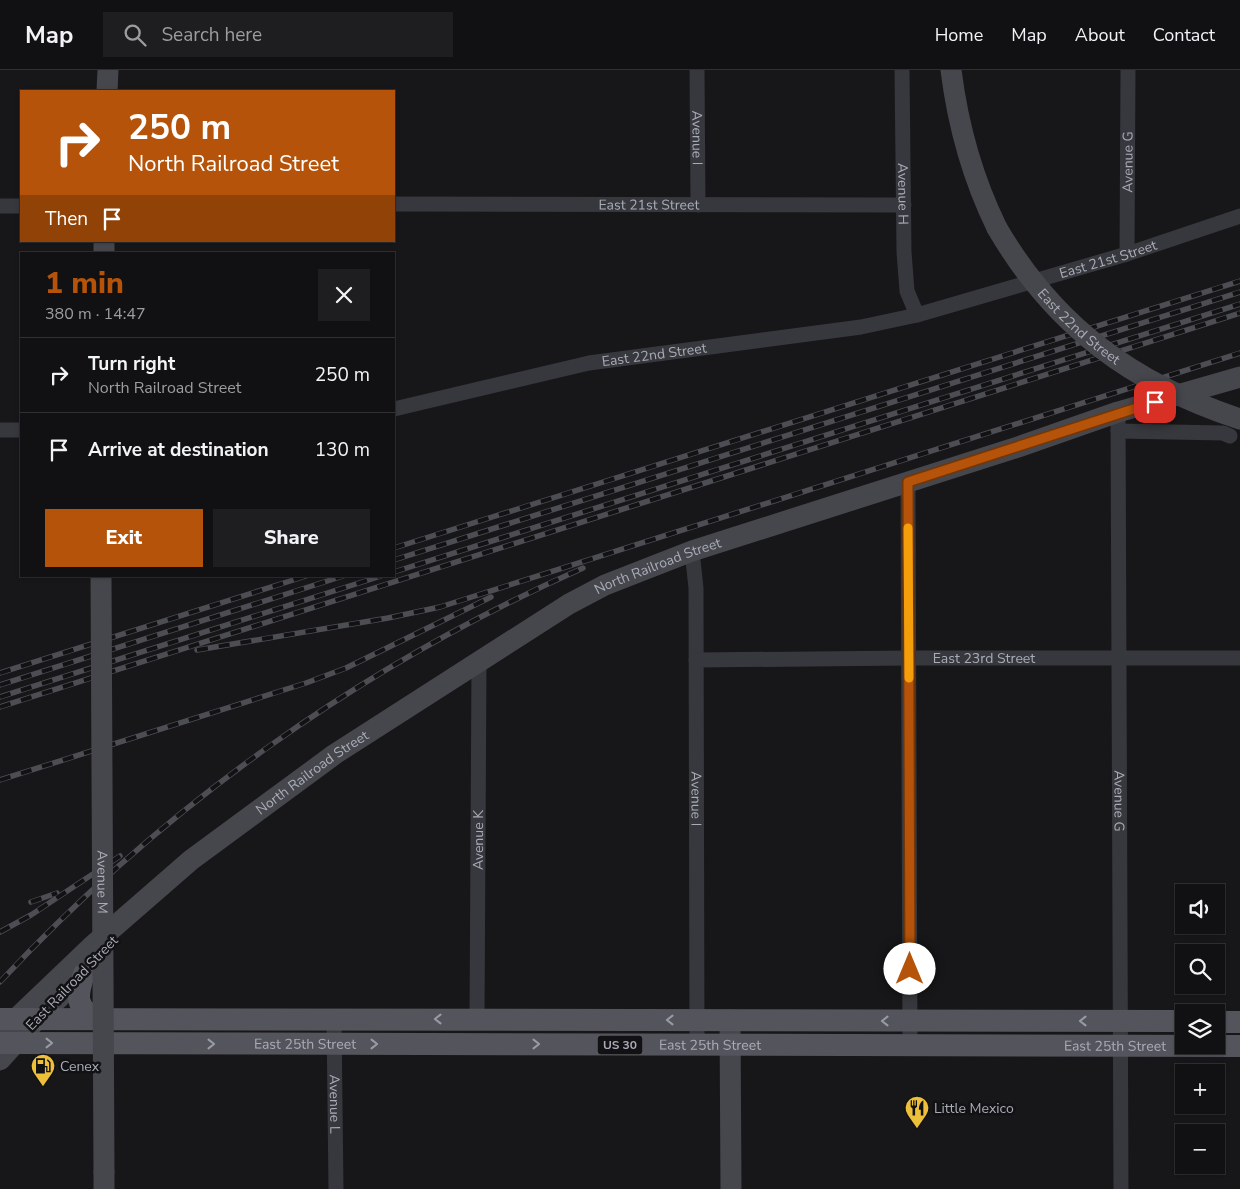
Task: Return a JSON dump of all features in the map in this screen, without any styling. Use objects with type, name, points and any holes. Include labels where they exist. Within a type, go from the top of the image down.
[{"type":"main road","points":[[107,90],[108,70]]},
{"type":"main road","name":"East 22nd Street","points":[[951,70],[955,104],[969,163],[982,196],[997,228],[1015,258],[1046,299],[1065,319],[1108,355],[1160,387],[1235,427]]},
{"type":"main road","name":"North Railroad Street","points":[[147,897],[190,860],[336,754],[479,661],[605,585],[692,551],[908,482],[1118,422],[1240,377]]},
{"type":"main road","name":"Avenue M","points":[[101,577],[104,1181]]},
{"type":"main road","name":"East Railroad Street","points":[[38,1018],[114,942],[147,897]]},
{"type":"main road","name":"East Railroad Street","points":[[0,1060],[6,1032],[147,897]]},
{"type":"main road","points":[[84,974],[78,993],[79,1002],[87,1013],[97,1018]]},
{"type":"main road","name":"East 25th Street","points":[[6,1032],[38,1018],[910,1022],[1175,1021]]},
{"type":"main road","points":[[730,1020],[731,1189]]},
{"type":"main road","points":[[1225,1022],[1240,1022]]},
{"type":"main road","name":"East 25th Street","points":[[6,1032],[334,1044],[1240,1046]]},
{"type":"street","name":"Avenue I","points":[[697,70],[698,205]]},
{"type":"street","name":"Avenue H","points":[[902,70],[907,291],[918,315]]},
{"type":"street","name":"Avenue G","points":[[1127,254],[1128,70]]},
{"type":"street","name":"East 21st Street","points":[[395,204],[904,205]]},
{"type":"street","points":[[0,206],[20,206]]},
{"type":"street","name":"East 21st Street","points":[[918,315],[1127,254],[1240,216]]},
{"type":"street","name":"East 22nd Street","points":[[395,408],[589,363],[861,327],[918,315]]},
{"type":"street","name":"Avenue G","points":[[1118,422],[1121,1189]]},
{"type":"street","name":"East 22nd Street","points":[[1118,422],[1223,433],[1235,427]]},
{"type":"street","points":[[0,430],[20,430]]},
{"type":"street","points":[[908,482],[910,1046]]},
{"type":"street","name":"Avenue I","points":[[692,551],[696,588],[697,1045]]},
{"type":"street","name":"East 23rd Street","points":[[696,660],[1240,658]]},
{"type":"street","name":"Avenue K","points":[[477,1020],[479,661]]},
{"type":"street","name":"Avenue L","points":[[334,1019],[336,1189]]},
{"type":"railway","points":[[395,548],[1240,281]]},
{"type":"railway","points":[[395,560],[1240,292]]},
{"type":"railway","points":[[395,572],[1240,304]]},
{"type":"railway","points":[[0,707],[1240,313]]},
{"type":"railway","points":[[197,650],[388,618],[440,607],[1240,353]]},
{"type":"railway","points":[[0,982],[63,918],[129,857],[199,799],[270,745],[345,695],[422,649],[502,606],[583,568]]},
{"type":"railway","points":[[0,673],[303,577]]},
{"type":"railway","points":[[0,685],[340,577]]},
{"type":"railway","points":[[0,697],[378,577]]},
{"type":"railway","points":[[0,780],[306,683],[346,668],[491,597]]},
{"type":"railway","points":[[0,932],[31,915],[120,856]]},
{"type":"railway","points":[[31,902],[57,893]]},
{"type":"slow traffic","points":[[908,528],[909,678]]},
{"type":"place","name":"Cenex","points":[[43,1087]]},
{"type":"place","name":"Little Mexico","points":[[917,1129]]},
{"type":"route","points":[[910,969],[908,482],[1018,447],[1118,412],[1155,402]]}]
